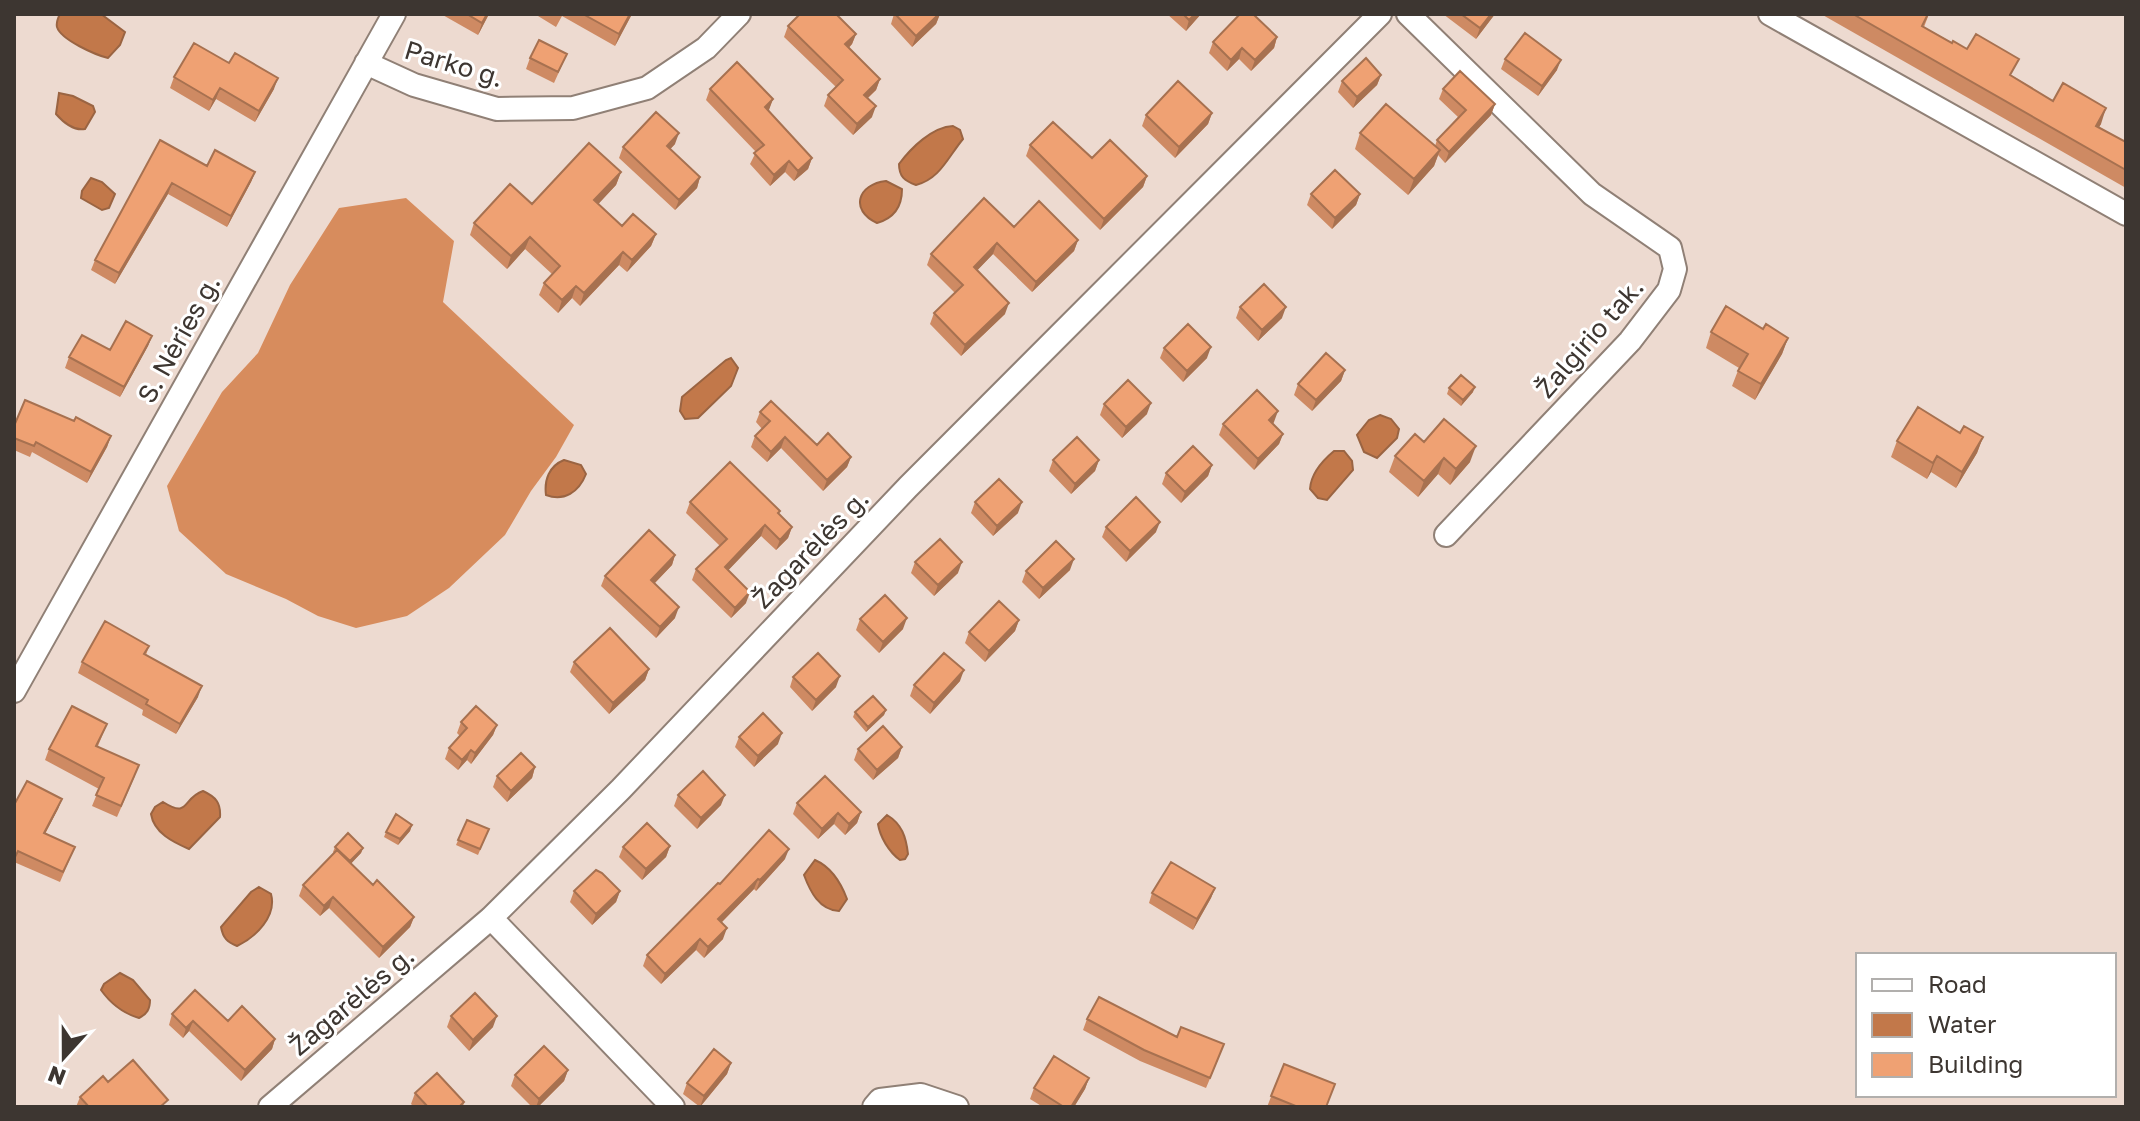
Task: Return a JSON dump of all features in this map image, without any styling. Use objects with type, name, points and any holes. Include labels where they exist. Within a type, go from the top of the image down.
[{"type":"street","name":"S. Nėries g.","points":[[14,691],[394,14]]},
{"type":"street","name":"Parko g.","points":[[366,63],[414,85],[497,109],[573,108],[647,88],[706,48],[739,14]]},
{"type":"street","name":"Žagarėlės g.","points":[[270,1107],[491,918],[621,789],[908,487],[1380,14]]},
{"type":"street","name":"Žalgirio tak.","points":[[1408,14],[1592,194],[1670,248],[1675,269],[1669,290],[1630,341],[1446,535]]},
{"type":"street","points":[[1770,14],[2126,214]]},
{"type":"street","points":[[491,918],[673,1107]]},
{"type":"street","points":[[877,1104],[921,1095],[957,1107]]},
{"type":"shaded area","points":[[406,198],[454,241],[443,302],[574,425],[505,535],[449,588],[407,616],[356,628],[318,616],[226,574],[179,531],[167,486],[222,392],[258,353],[290,285],[339,208]]},
{"type":"water","points":[[60,14],[101,14],[125,32],[120,45],[108,58],[80,46],[60,32],[57,24]]},
{"type":"water","points":[[59,93],[93,106],[95,112],[85,129],[65,123],[56,114]]},
{"type":"water","points":[[953,126],[960,130],[963,139],[937,173],[916,185],[903,178],[899,164],[910,151],[930,134]]},
{"type":"water","points":[[91,178],[102,182],[115,194],[109,208],[102,210],[81,198]]},
{"type":"water","points":[[886,181],[902,189],[901,201],[893,215],[877,223],[863,211],[860,198],[869,187]]},
{"type":"water","points":[[731,358],[738,368],[731,386],[698,418],[685,419],[680,411],[682,397]]},
{"type":"water","points":[[1380,415],[1391,419],[1399,429],[1397,438],[1377,458],[1364,452],[1357,435],[1369,420]]},
{"type":"water","points":[[1334,451],[1344,451],[1352,461],[1353,470],[1327,500],[1318,498],[1310,489],[1312,478],[1321,463]]},
{"type":"water","points":[[564,460],[581,465],[586,474],[583,480],[570,494],[559,497],[546,495],[549,474]]},
{"type":"water","points":[[203,791],[217,801],[220,817],[189,849],[160,832],[151,814],[163,802],[182,808]]},
{"type":"water","points":[[887,815],[902,832],[908,854],[905,859],[900,860],[892,853],[881,834],[878,824]]},
{"type":"water","points":[[815,860],[831,871],[845,893],[847,899],[839,911],[826,907],[816,899],[809,887],[804,875]]},
{"type":"water","points":[[259,887],[271,894],[271,910],[258,931],[237,946],[226,939],[221,927]]},
{"type":"water","points":[[120,973],[133,980],[150,1000],[148,1011],[139,1018],[117,1007],[101,990],[104,984]]},
{"type":"building","points":[[467,14],[487,14],[482,23]]},
{"type":"building","points":[[583,14],[630,14],[619,34]]},
{"type":"building","points":[[800,14],[836,14],[856,34],[845,44],[880,79],[864,95],[876,106],[857,124],[828,95],[843,80],[788,26]]},
{"type":"building","points":[[895,14],[939,14],[916,36]]},
{"type":"building","points":[[1240,14],[1253,14],[1277,37],[1255,60],[1242,48],[1231,60],[1213,42]]},
{"type":"building","points":[[1461,14],[1491,14],[1480,28]]},
{"type":"building","points":[[1853,14],[1928,14],[1922,26],[1952,43],[1967,49],[1976,34],[2019,59],[2010,75],[2053,101],[2063,83],[2106,108],[2096,126],[2126,142],[2126,170]]},
{"type":"building","points":[[1525,33],[1561,60],[1542,86],[1505,59]]},
{"type":"building","points":[[539,40],[567,54],[558,72],[530,58]]},
{"type":"building","points":[[194,43],[229,63],[235,53],[278,78],[259,111],[220,88],[213,100],[174,77]]},
{"type":"building","points":[[1366,58],[1381,75],[1357,97],[1342,81]]},
{"type":"building","points":[[737,62],[773,99],[765,107],[812,158],[798,171],[789,161],[774,175],[754,153],[764,145],[710,89]]},
{"type":"building","points":[[1460,71],[1495,104],[1449,152],[1437,140],[1466,110],[1443,89]]},
{"type":"building","points":[[1178,81],[1212,113],[1179,147],[1146,115]]},
{"type":"building","points":[[1386,104],[1440,150],[1414,179],[1360,133]]},
{"type":"building","points":[[656,112],[679,133],[667,146],[700,177],[679,200],[623,147]]},
{"type":"building","points":[[1053,122],[1092,158],[1110,140],[1147,176],[1104,219],[1030,145]]},
{"type":"building","points":[[160,140],[207,166],[215,150],[255,172],[231,216],[172,183],[119,273],[95,260]]},
{"type":"building","points":[[589,143],[621,172],[594,200],[622,226],[633,214],[656,234],[632,260],[623,252],[584,293],[576,286],[562,300],[544,283],[560,266],[530,237],[511,256],[474,223],[510,184],[532,204]]},
{"type":"building","points":[[1335,170],[1360,194],[1335,218],[1311,194]]},
{"type":"building","points":[[984,198],[1014,227],[1039,201],[1078,240],[1036,282],[997,243],[974,267],[1009,303],[965,345],[934,313],[963,285],[931,254]]},
{"type":"building","points":[[1264,284],[1286,307],[1262,330],[1240,307]]},
{"type":"building","points":[[1726,306],[1763,329],[1766,324],[1788,338],[1761,384],[1738,371],[1748,354],[1711,332]]},
{"type":"building","points":[[126,321],[152,336],[124,387],[69,357],[82,335],[110,350]]},
{"type":"building","points":[[1188,324],[1211,347],[1187,371],[1164,348]]},
{"type":"building","points":[[1326,353],[1345,370],[1316,400],[1298,384]]},
{"type":"building","points":[[1461,375],[1475,387],[1463,400],[1449,388]]},
{"type":"building","points":[[1128,380],[1151,403],[1126,427],[1104,404]]},
{"type":"building","points":[[1257,390],[1278,411],[1269,420],[1283,434],[1258,459],[1223,424]]},
{"type":"building","points":[[25,400],[74,421],[76,417],[111,436],[91,472],[36,442],[34,446],[14,438],[14,426]]},
{"type":"building","points":[[771,401],[817,445],[828,433],[851,457],[827,480],[785,437],[771,452],[755,436],[770,421],[760,412]]},
{"type":"building","points":[[1918,407],[1960,433],[1964,426],[1983,437],[1962,472],[1937,456],[1933,463],[1897,441]]},
{"type":"building","points":[[1444,419],[1476,446],[1456,469],[1444,458],[1424,481],[1395,456],[1415,434],[1424,442]]},
{"type":"building","points":[[1077,437],[1099,460],[1075,484],[1053,460]]},
{"type":"building","points":[[1193,446],[1212,465],[1185,492],[1166,473]]},
{"type":"building","points":[[730,462],[792,527],[780,540],[765,525],[725,567],[750,592],[735,608],[696,569],[727,539],[690,502]]},
{"type":"building","points":[[999,479],[1022,502],[997,526],[975,502]]},
{"type":"building","points":[[1136,497],[1160,522],[1130,551],[1106,527]]},
{"type":"building","points":[[649,530],[675,555],[651,580],[679,607],[660,627],[605,576]]},
{"type":"building","points":[[940,539],[962,562],[938,585],[915,562]]},
{"type":"building","points":[[1056,541],[1074,559],[1043,588],[1026,571]]},
{"type":"building","points":[[885,595],[907,618],[883,642],[860,619]]},
{"type":"building","points":[[999,601],[1019,620],[989,651],[969,632]]},
{"type":"building","points":[[105,621],[149,646],[144,654],[202,686],[180,724],[146,704],[148,700],[82,662]]},
{"type":"building","points":[[610,628],[649,669],[613,703],[574,662]]},
{"type":"building","points":[[818,653],[840,676],[816,700],[793,677]]},
{"type":"building","points":[[944,653],[964,670],[934,703],[914,685]]},
{"type":"building","points":[[873,696],[886,710],[868,727],[855,712]]},
{"type":"building","points":[[72,706],[107,724],[96,746],[139,765],[121,806],[96,795],[104,778],[49,749]]},
{"type":"building","points":[[476,706],[497,725],[475,753],[471,750],[462,760],[449,748],[467,728],[461,722]]},
{"type":"building","points":[[763,713],[782,733],[758,756],[739,737]]},
{"type":"building","points":[[883,726],[902,747],[877,770],[858,749]]},
{"type":"building","points":[[521,753],[535,767],[511,791],[497,776]]},
{"type":"building","points":[[703,771],[725,795],[701,818],[678,795]]},
{"type":"building","points":[[825,776],[861,812],[849,824],[838,813],[822,829],[797,803]]},
{"type":"building","points":[[27,781],[62,799],[44,833],[75,847],[63,872],[18,851],[14,859],[14,805]]},
{"type":"building","points":[[396,814],[412,825],[400,839],[386,832]]},
{"type":"building","points":[[467,820],[489,829],[480,849],[458,840]]},
{"type":"building","points":[[647,823],[670,846],[646,869],[623,847]]},
{"type":"building","points":[[769,830],[789,849],[718,919],[727,928],[708,947],[700,939],[665,974],[647,955],[720,884]]},
{"type":"building","points":[[348,833],[363,848],[350,861],[335,847]]},
{"type":"building","points":[[337,850],[373,885],[377,880],[414,917],[383,947],[333,897],[324,906],[303,885]]},
{"type":"building","points":[[1171,862],[1215,888],[1197,919],[1152,893]]},
{"type":"building","points":[[596,870],[620,891],[596,914],[574,891]]},
{"type":"building","points":[[195,990],[228,1021],[242,1006],[275,1039],[245,1070],[193,1021],[186,1028],[172,1014]]},
{"type":"building","points":[[475,993],[497,1016],[473,1040],[451,1016]]},
{"type":"building","points":[[1099,997],[1177,1037],[1181,1027],[1224,1044],[1210,1078],[1144,1050],[1087,1019]]},
{"type":"building","points":[[544,1046],[568,1070],[539,1099],[515,1075]]},
{"type":"building","points":[[714,1049],[731,1063],[704,1096],[687,1083]]},
{"type":"building","points":[[1054,1056],[1089,1078],[1071,1107],[1064,1107],[1034,1088]]},
{"type":"building","points":[[133,1060],[168,1100],[160,1107],[89,1107],[80,1097],[103,1076],[108,1082]]},
{"type":"building","points":[[1284,1064],[1335,1084],[1326,1107],[1298,1107],[1271,1096]]},
{"type":"building","points":[[437,1073],[464,1102],[459,1107],[428,1107],[415,1093]]}]
